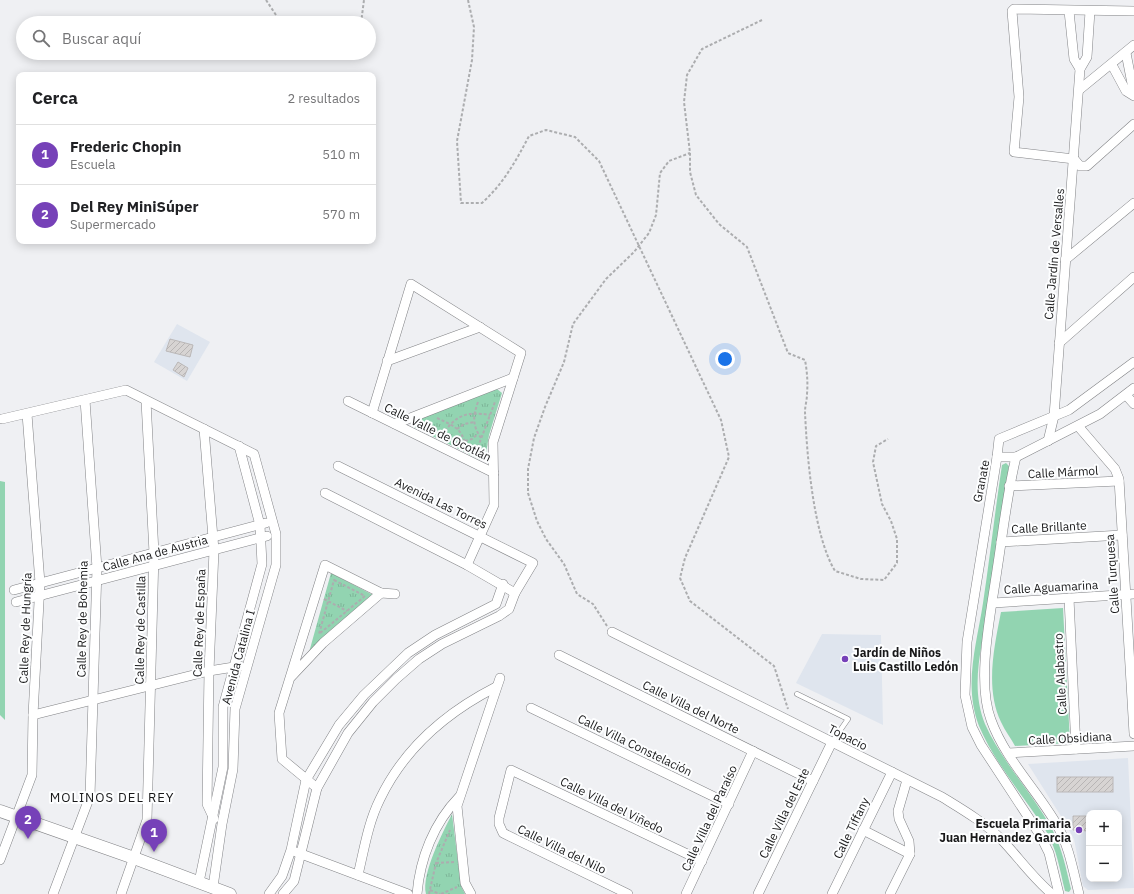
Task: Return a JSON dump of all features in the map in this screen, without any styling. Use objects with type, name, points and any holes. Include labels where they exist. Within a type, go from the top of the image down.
[{"type":"street","points":[[1134,12],[1014,9],[1012,11],[1019,97],[1014,152],[1074,158],[1080,166],[1086,166],[1134,124]]},
{"type":"street","name":"Calle Jardín de Versalles","points":[[1048,441],[1054,416],[1065,260],[1080,90],[1080,69],[1074,59],[1069,11]]},
{"type":"street","name":"Calle Jardín de Versalles","points":[[1080,69],[1087,58],[1090,11]]},
{"type":"street","points":[[1080,90],[1112,65],[1134,45]]},
{"type":"street","points":[[1126,52],[1134,95]]},
{"type":"street","points":[[1112,65],[1126,91],[1134,95]]},
{"type":"street","points":[[1065,260],[1134,203]]},
{"type":"street","points":[[1059,343],[1134,277]]},
{"type":"street","name":"Calle Valle de Ocotlán","points":[[372,413],[411,284],[521,353],[493,442],[494,505],[467,565]]},
{"type":"street","points":[[388,361],[480,327]]},
{"type":"street","points":[[996,457],[999,440],[1070,410],[1134,362]]},
{"type":"street","points":[[394,424],[513,378]]},
{"type":"street","points":[[1079,894],[1067,847],[1057,825],[1008,753],[990,720],[985,693],[985,660],[1009,486],[1016,457],[1078,426],[1126,395],[1134,388]]},
{"type":"street","name":"Avenida Catalina I","points":[[2,419],[126,390],[254,454],[276,534],[276,565],[235,709],[233,769],[222,824],[213,887]]},
{"type":"street","points":[[1126,395],[1134,404]]},
{"type":"street","name":"Calle Rey de Bohemia","points":[[53,894],[76,837],[90,796],[97,568],[85,400]]},
{"type":"street","name":"Calle Rey de Castilla","points":[[121,894],[147,820],[154,553],[146,401]]},
{"type":"street","name":"Calle Valle de Ocotlán","points":[[348,401],[494,473]]},
{"type":"street","name":"Calle Rey de Hungría","points":[[0,860],[32,775],[33,715],[40,583],[27,414]]},
{"type":"street","name":"Calle Turquesa","points":[[1078,426],[1115,469],[1119,481],[1122,535],[1130,595],[1134,734]]},
{"type":"street","name":"Calle Rey de España","points":[[204,429],[214,537],[209,671],[207,804],[213,818]]},
{"type":"street","name":"Avenida Catalina I","points":[[199,882],[224,767],[224,707],[262,564],[262,537],[260,525],[239,446]]},
{"type":"street","name":"Granate","points":[[1016,457],[996,457],[967,642],[965,695],[972,727],[981,745],[1040,835],[1046,847],[1059,894]]},
{"type":"street","name":"Avenida Las Torres","points":[[338,466],[480,535],[533,563],[515,593]]},
{"type":"street","name":"Calle Mármol","points":[[1009,486],[1119,481]]},
{"type":"street","points":[[283,894],[294,880],[317,788],[348,733],[373,702],[419,659],[442,644],[499,616],[509,609],[515,593],[502,584],[467,565],[325,493]]},
{"type":"street","name":"Calle Ana de Austria","points":[[14,590],[273,521]]},
{"type":"street","name":"Calle Ana de Austria","points":[[16,602],[276,534]]},
{"type":"street","name":"Calle Brillante","points":[[1001,542],[1122,535]]},
{"type":"street","points":[[317,788],[282,759],[279,713],[325,566],[381,593],[395,594]]},
{"type":"street","points":[[269,894],[282,876],[291,850],[306,780],[339,725],[364,695],[408,653],[435,635],[496,604],[502,584]]},
{"type":"street","points":[[290,678],[323,643],[357,616],[381,593]]},
{"type":"street","name":"Calle Aguamarina","points":[[992,603],[1130,595]]},
{"type":"street","name":"Calle Alabastro","points":[[1069,598],[1076,749]]},
{"type":"street","name":"Topacio","points":[[612,632],[942,797],[976,818],[1001,839],[1040,884],[1052,894]]},
{"type":"street","points":[[435,635],[442,644]]},
{"type":"street","name":"Calle Villa del Norte","points":[[559,655],[813,781]]},
{"type":"street","points":[[33,715],[209,671],[248,665]]},
{"type":"street","points":[[471,894],[465,883],[457,806],[500,678]]},
{"type":"street","points":[[358,875],[369,830],[380,800],[395,772],[434,728],[468,703],[496,687]]},
{"type":"street","points":[[364,695],[373,702]]},
{"type":"street","name":"Calle Villa Constelación","points":[[531,708],[729,804]]},
{"type":"street","name":"Calle Villa del Este","points":[[758,894],[832,742]]},
{"type":"street","name":"Calle Obsidiana","points":[[1008,753],[1134,746]]},
{"type":"street","name":"Calle Villa del Paraíso","points":[[686,894],[753,751]]},
{"type":"street","name":"Calle Villa del Viñedo","points":[[511,770],[702,861]]},
{"type":"street","name":"Calle Villa del Nilo","points":[[511,770],[499,818],[499,824],[503,833],[628,894]]},
{"type":"street","name":"Calle Tiffany","points":[[835,893],[863,830],[892,772]]},
{"type":"street","points":[[890,894],[910,854],[909,842],[899,819],[898,811],[907,780]]},
{"type":"street","points":[[417,889],[425,852],[435,829],[444,814],[459,797]]},
{"type":"street","points":[[0,811],[76,837],[230,894]]},
{"type":"street","points":[[213,818],[222,824]]},
{"type":"street","points":[[863,830],[910,854]]},
{"type":"street","points":[[291,850],[408,894]]},
{"type":"lane","points":[[797,694],[848,719],[832,742]]},
{"type":"path","points":[[266,0],[277,16]]},
{"type":"path","points":[[363,16],[364,0]]},
{"type":"path","points":[[468,0],[474,27],[472,60],[457,142],[461,203],[482,203],[496,191],[513,165],[529,136],[546,130],[575,137],[599,161],[721,420],[729,457],[685,558],[680,578],[690,601],[774,666],[792,722]]},
{"type":"path","points":[[762,20],[702,49],[687,75],[684,102],[690,153],[690,172],[696,195],[719,224],[747,247],[788,353],[805,360],[807,373],[805,410],[810,467],[822,544],[835,571],[861,579],[884,580],[897,563],[897,539],[891,521],[882,504],[873,462],[876,446],[888,439]]},
{"type":"path","points":[[612,632],[593,604],[577,594],[564,564],[546,539],[537,521],[528,493],[528,470],[534,438],[564,362],[573,324],[606,279],[639,246],[649,232],[656,216],[660,173],[669,161],[690,153]]},
{"type":"path","points":[[472,463],[502,383]]},
{"type":"path","points":[[479,399],[475,412],[475,429],[482,438]]},
{"type":"path","points":[[435,444],[450,424],[461,416],[475,412],[501,417]]},
{"type":"path","points":[[433,416],[450,424],[463,434],[466,448]]},
{"type":"path","points":[[409,418],[494,461]]},
{"type":"path","points":[[457,429],[464,424],[475,422]]},
{"type":"path","points":[[465,441],[472,439],[478,434]]},
{"type":"path","points":[[334,580],[365,596],[346,610],[319,634],[328,601],[334,580]]},
{"type":"path","points":[[316,595],[357,616]]},
{"type":"path","points":[[429,894],[436,863],[451,827],[458,819]]},
{"type":"path","points":[[436,863],[455,862]]},
{"type":"path","points":[[417,889],[430,890],[440,894],[458,886]]},
{"type":"shaded area","points":[[177,324],[210,342],[187,381],[154,362]]},
{"type":"shaded area","name":"Jardín de Niños Luis Castillo Ledón","points":[[822,634],[881,635],[883,725],[796,683]]},
{"type":"shaded area","name":"Escuela Primaria Juan Hernandez Garcia","points":[[1128,758],[1134,888],[1088,890],[1083,886],[1074,839],[1028,764]]},
{"type":"green space","points":[[497,389],[502,393],[489,435],[486,454],[481,460],[412,426],[414,419]]},
{"type":"green space","points":[[1006,463],[1009,466],[979,664],[978,694],[980,709],[992,738],[1052,829],[1061,851],[1067,873],[1071,889],[1069,892],[1065,891],[1056,853],[1050,838],[993,754],[979,726],[974,711],[972,695],[973,664],[1002,465]]},
{"type":"green space","points":[[0,481],[5,482],[5,720],[0,715]]},
{"type":"green space","points":[[331,573],[373,595],[330,632],[308,656]]},
{"type":"green space","points":[[1063,608],[1070,743],[1015,746],[1001,722],[993,696],[992,668],[1001,612]]},
{"type":"green space","points":[[452,814],[461,886],[465,894],[426,894],[425,886],[430,865],[438,842]]},
{"type":"building","points":[[170,339],[193,345],[190,357],[166,351]]},
{"type":"building","points":[[178,362],[188,368],[184,377],[173,370]]},
{"type":"building","points":[[1057,777],[1113,777],[1113,792],[1057,792]]},
{"type":"building","points":[[1073,816],[1086,816],[1086,831],[1073,830]]},
{"type":"place","name":"Jardín de Niños Luis Castillo Ledón","points":[[845,659]]},
{"type":"place","name":"Escuela Primaria Juan Hernandez Garcia","points":[[1079,830]]},
{"type":"place","name":"Del Rey MiniSúper","points":[[28,839]]},
{"type":"place","name":"Frederic Chopin","points":[[154,852]]},
{"type":"district","name":"MOLINOS DEL REY","points":[[112,797]]}]
